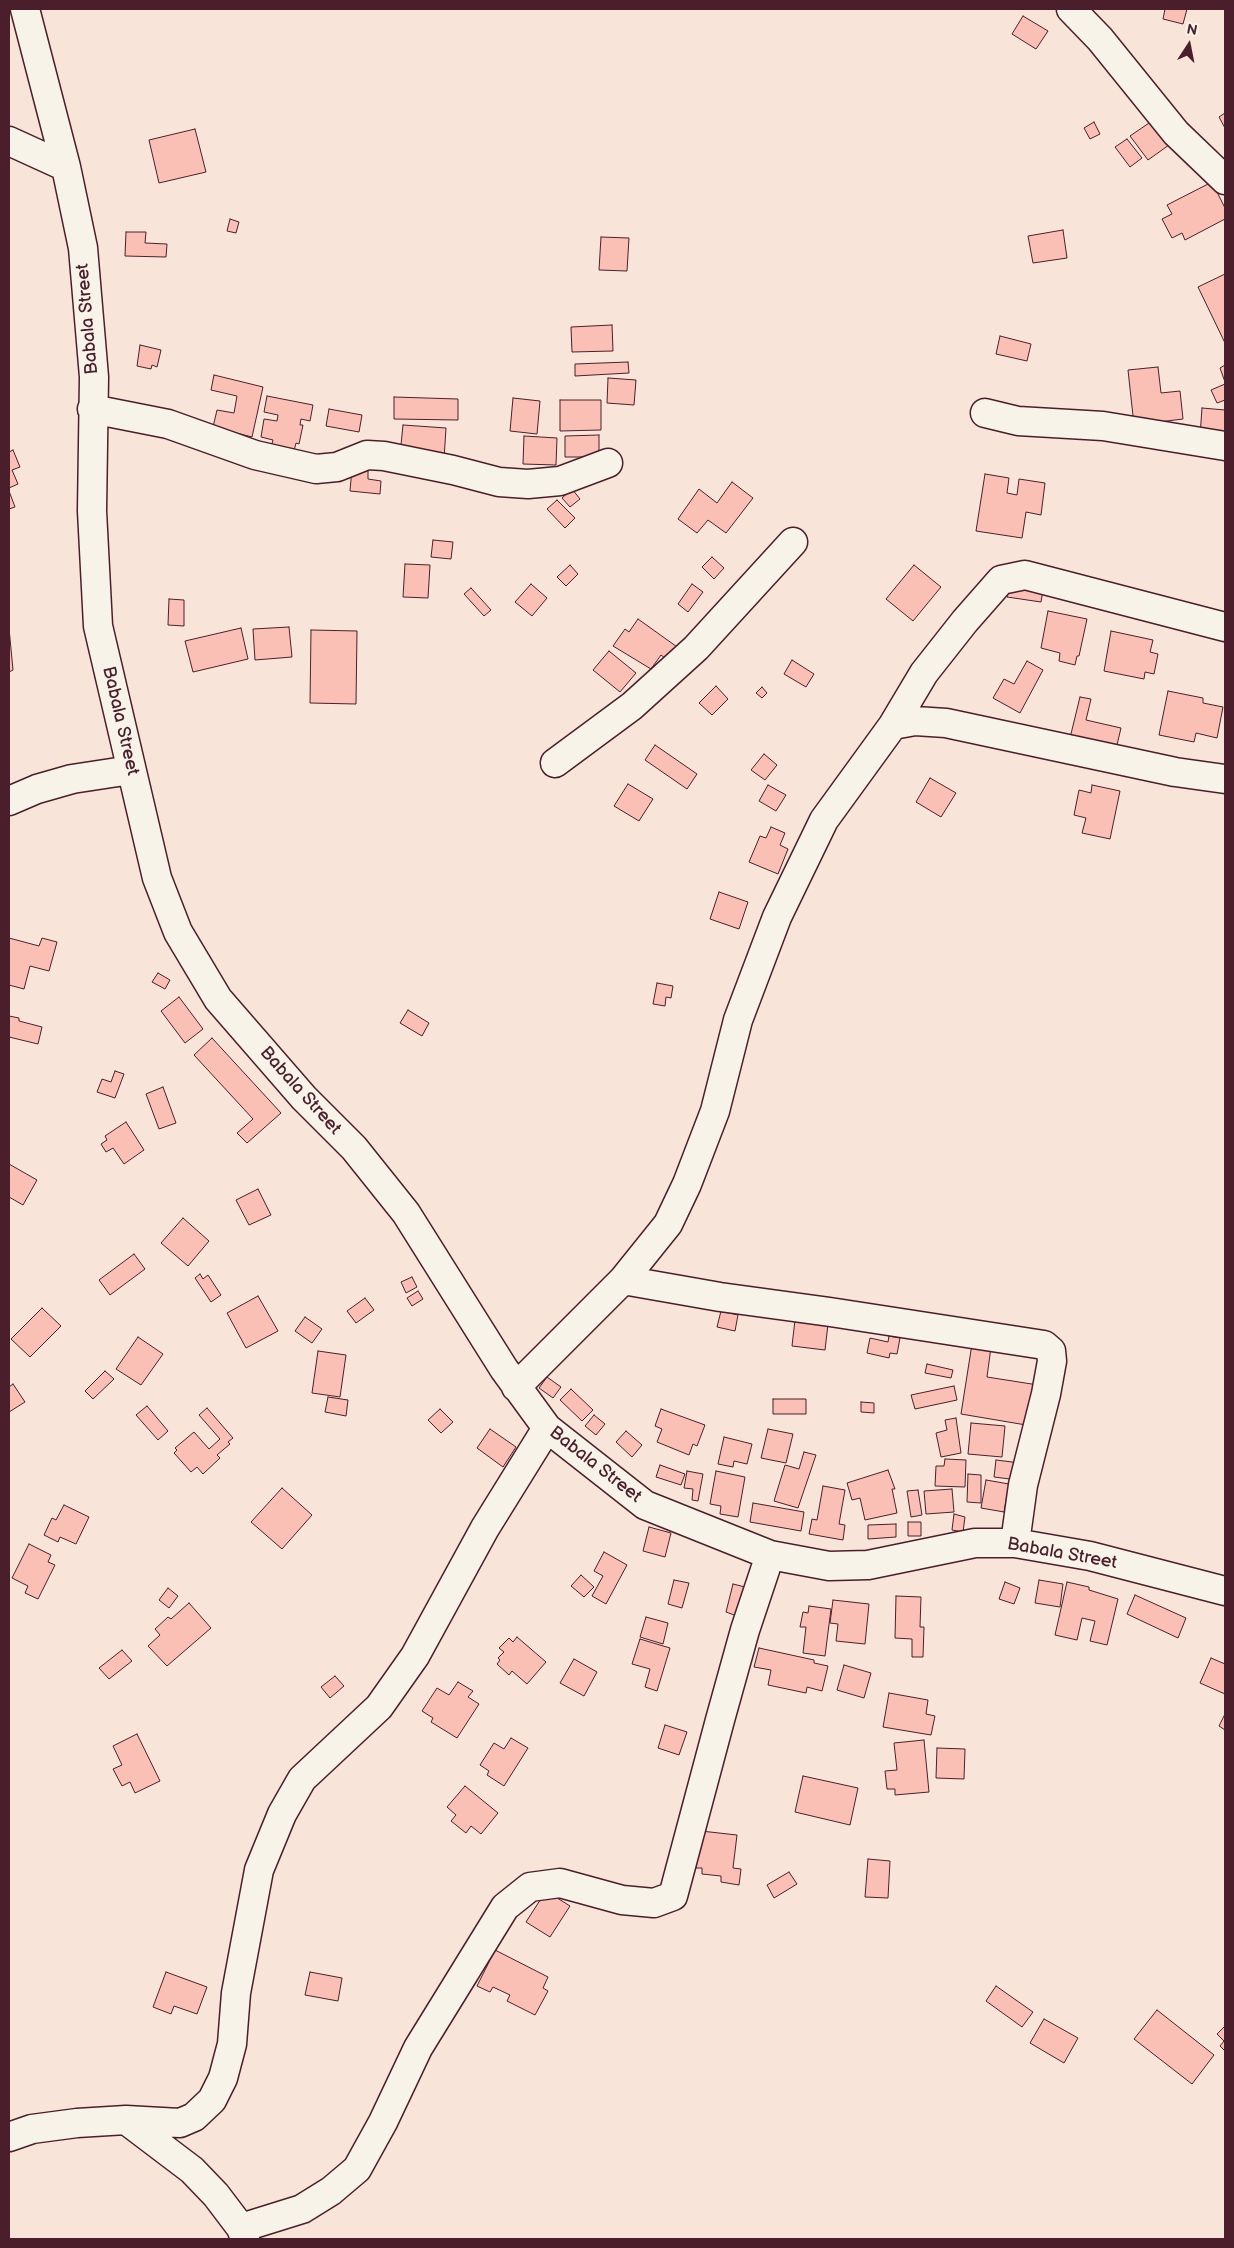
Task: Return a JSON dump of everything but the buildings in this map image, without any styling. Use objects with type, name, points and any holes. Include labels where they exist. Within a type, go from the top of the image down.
[{"type":"street","name":"Babala Street","points":[[25,9],[66,167],[83,248],[94,377],[92,409],[92,512],[98,626],[157,878],[178,932],[218,999],[304,1098],[354,1148],[406,1213],[516,1387],[547,1428],[645,1505],[770,1555],[829,1566],[868,1565],[974,1543],[1015,1543],[1090,1556],[1225,1591]]},
{"type":"street","points":[[1071,9],[1105,45],[1176,134],[1225,180]]},
{"type":"street","points":[[9,141],[66,167]]},
{"type":"street","points":[[92,409],[168,424],[255,455],[316,469],[337,467],[367,455],[384,456],[499,482],[528,484],[560,481],[608,464]]},
{"type":"street","points":[[985,413],[1018,421],[1103,426],[1225,446]]},
{"type":"street","points":[[555,764],[632,706],[696,648],[793,542]]},
{"type":"street","points":[[516,1387],[623,1280],[668,1224],[715,1112],[738,1020],[777,917],[824,820],[892,725],[924,673],[1001,580],[1025,575],[1225,627]]},
{"type":"street","points":[[892,725],[915,721],[946,723],[1175,772],[1225,779]]},
{"type":"street","points":[[9,801],[72,779],[131,770]]},
{"type":"street","points":[[623,1280],[720,1297],[1044,1345],[1051,1351],[1052,1361],[1046,1394],[1022,1485],[1015,1543]]},
{"type":"street","points":[[9,2137],[32,2129],[77,2123],[126,2120],[180,2123],[194,2117],[212,2100],[223,2078],[232,2044],[236,1993],[260,1870],[282,1814],[302,1779],[379,1707],[415,1656],[485,1528],[547,1428]]},
{"type":"street","points":[[126,2120],[192,2170],[216,2195],[243,2234],[302,2209],[331,2191],[357,2169],[383,2122],[418,2048],[505,1907],[530,1888],[560,1883],[622,1900],[654,1903],[672,1896],[725,1702],[770,1555]]}]
